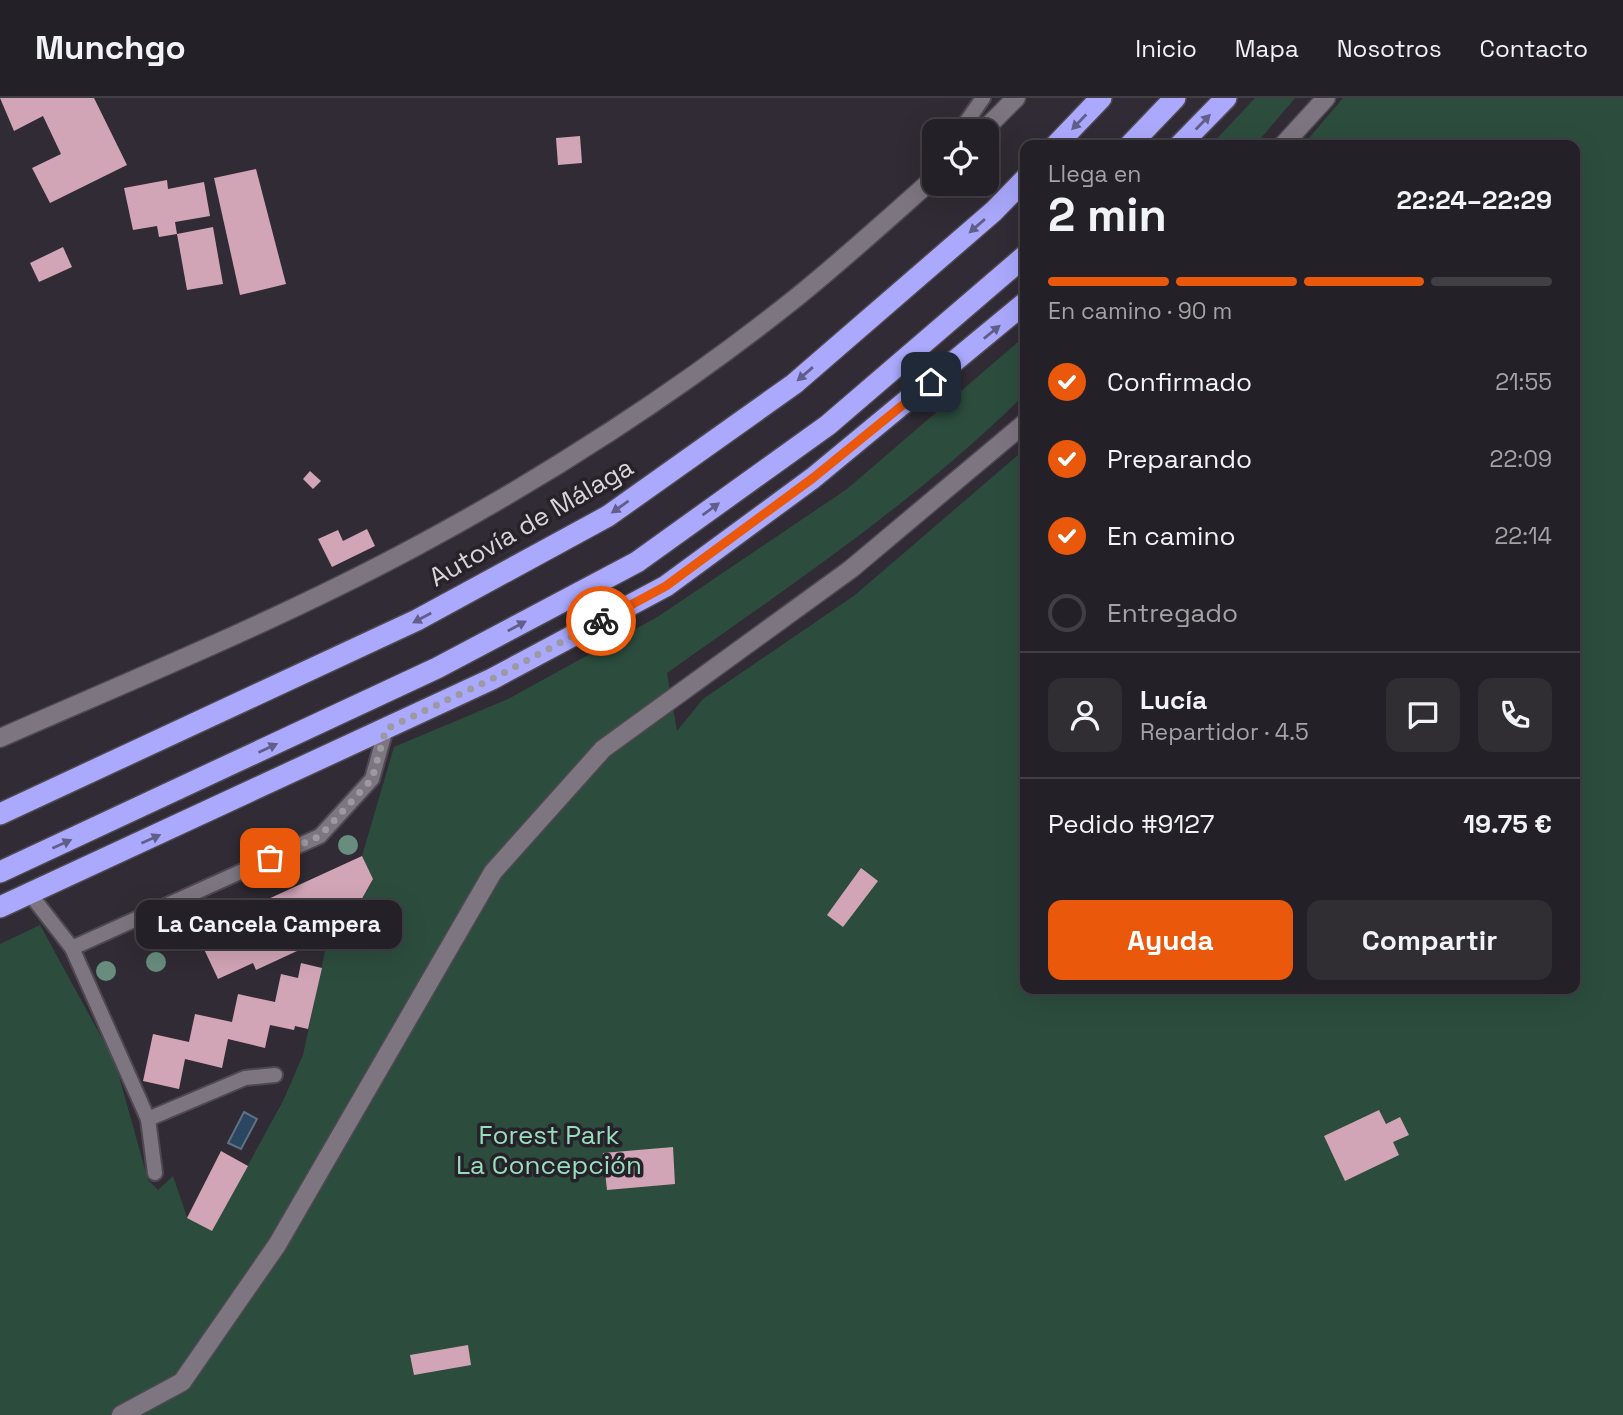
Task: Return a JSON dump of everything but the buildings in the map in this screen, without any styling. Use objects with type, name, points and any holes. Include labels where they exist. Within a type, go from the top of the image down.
[{"type":"highway","points":[[1061,140],[1101,98]]},
{"type":"highway","points":[[1135,140],[1175,98]]},
{"type":"highway","points":[[1185,140],[1226,98]]},
{"type":"highway","name":"Autovía de Málaga","points":[[0,814],[417,620],[608,516],[793,384],[994,211],[1020,184]]},
{"type":"highway","points":[[0,872],[437,668],[637,562],[828,425],[1020,260]]},
{"type":"highway","points":[[0,907],[492,679],[666,586],[813,478],[1020,307]]},
{"type":"street","points":[[995,119],[1016,98]]},
{"type":"street","points":[[1288,140],[1326,98]]},
{"type":"street","points":[[0,738],[233,636],[415,547],[555,465],[675,387],[796,298],[922,188]]},
{"type":"street","points":[[121,1415],[183,1382],[277,1244],[493,872],[603,749],[851,569],[1020,427]]},
{"type":"lane","points":[[968,119],[983,98]]},
{"type":"lane","points":[[72,948],[320,836],[372,779],[386,729]]},
{"type":"lane","points":[[30,894],[72,948],[148,1119],[155,1173]]},
{"type":"lane","points":[[148,1119],[245,1078],[275,1075]]},
{"type":"green space","points":[[1255,98],[1295,98],[1259,140],[1216,140]]},
{"type":"green space","name":"Forest Park La Concepción","points":[[1343,98],[1623,98],[1623,1415],[0,1415],[0,944],[40,925],[115,1062],[148,1180],[158,1190],[173,1176],[187,1217],[212,1231],[283,1101],[303,1055],[325,951],[335,947],[373,880],[362,856],[394,747],[508,699],[659,616],[847,489],[1020,340],[1020,399],[984,433],[852,541],[667,673],[677,731],[703,699],[855,595],[1020,453],[1020,994],[1580,994],[1580,140],[1307,140]]},
{"type":"water","points":[[244,1112],[257,1119],[241,1149],[228,1143]]},
{"type":"way so far","points":[[270,858],[320,836],[372,779],[386,729],[492,679],[601,621]]},
{"type":"place","name":"La Cancela Campera","points":[[270,858]]},
{"type":"route","points":[[601,621],[666,586],[813,478],[931,382]]}]
